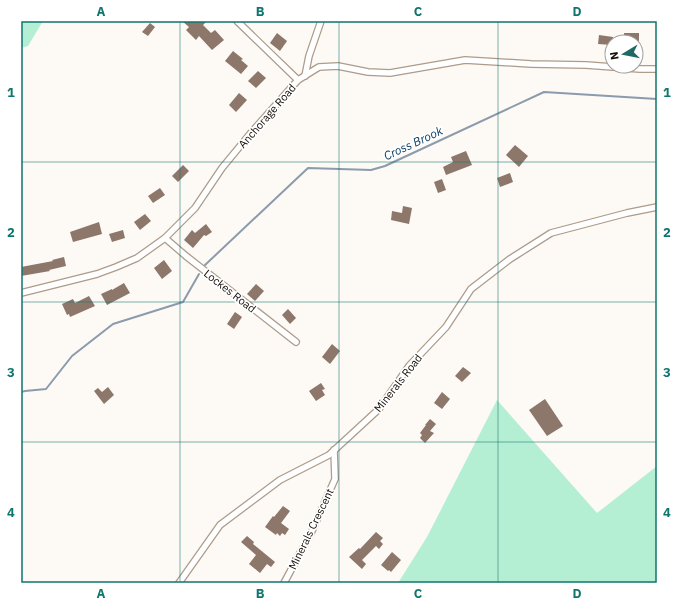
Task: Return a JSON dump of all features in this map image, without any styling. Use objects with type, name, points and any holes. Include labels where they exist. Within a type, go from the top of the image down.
[{"type":"street","points":[[237,21],[298,80]]},
{"type":"street","points":[[305,76],[309,56],[321,21]]},
{"type":"street","name":"Anchorage Road","points":[[21,293],[97,274],[116,267],[136,258],[165,238],[195,208],[222,168],[298,80],[319,68],[338,66],[368,72],[390,73],[465,60],[657,69]]},
{"type":"street","name":"Minerals Road","points":[[179,583],[220,525],[280,480],[329,455],[379,409],[409,366],[446,327],[471,290],[510,258],[551,233],[627,213],[657,207]]},
{"type":"street","name":"Lockes Road","points":[[165,238],[296,342]]},
{"type":"street","name":"Minerals Crescent","points":[[284,583],[312,531],[335,479],[334,450]]},
{"type":"green space","points":[[21,21],[43,21],[28,46],[21,48]]},
{"type":"green space","points":[[497,400],[597,513],[657,466],[657,583],[398,583],[427,537]]},
{"type":"building","points":[[182,21],[207,21],[203,25],[211,33],[215,30],[224,40],[212,50],[199,36],[196,40],[186,30],[189,27]]},
{"type":"building","points":[[150,23],[155,27],[148,36],[142,32]]},
{"type":"building","points":[[277,33],[287,41],[280,51],[270,43]]},
{"type":"building","points":[[624,33],[639,33],[639,34]]},
{"type":"building","points":[[599,35],[604,36],[604,44],[598,44]]},
{"type":"building","points":[[233,51],[243,59],[241,60],[248,66],[241,74],[225,61]]},
{"type":"building","points":[[258,71],[266,78],[256,88],[248,81]]},
{"type":"building","points":[[239,93],[247,100],[236,112],[229,105]]},
{"type":"building","points":[[515,145],[528,156],[519,167],[506,155]]},
{"type":"building","points":[[466,151],[472,165],[446,175],[443,167],[453,162],[451,157]]},
{"type":"building","points":[[183,165],[189,171],[178,182],[172,176]]},
{"type":"building","points":[[510,173],[513,182],[500,187],[497,178]]},
{"type":"building","points":[[442,179],[446,190],[438,193],[434,182]]},
{"type":"building","points":[[160,188],[165,195],[153,203],[148,196]]},
{"type":"building","points":[[403,206],[412,208],[409,224],[391,220],[392,211],[402,213]]},
{"type":"building","points":[[145,214],[151,221],[140,230],[134,222]]},
{"type":"building","points":[[99,222],[102,234],[73,242],[70,232]]},
{"type":"building","points":[[206,224],[212,232],[206,236],[204,235],[193,248],[184,240],[192,230],[195,233]]},
{"type":"building","points":[[123,230],[125,238],[112,242],[109,234]]},
{"type":"building","points":[[64,257],[66,266],[49,270],[50,271],[21,276],[21,267],[53,261],[52,260]]},
{"type":"building","points":[[164,260],[172,271],[162,279],[154,268]]},
{"type":"building","points":[[124,283],[130,293],[107,305],[101,294]]},
{"type":"building","points":[[256,284],[264,291],[255,301],[247,294]]},
{"type":"building","points":[[89,296],[95,306],[70,317],[69,314],[67,315],[62,304],[73,299],[75,303]]},
{"type":"building","points":[[288,309],[296,318],[290,324],[282,315]]},
{"type":"building","points":[[235,312],[242,317],[234,329],[227,324]]},
{"type":"building","points":[[332,344],[340,351],[330,364],[322,357]]},
{"type":"building","points":[[463,367],[471,373],[462,382],[455,376]]},
{"type":"building","points":[[321,383],[325,389],[322,390],[325,395],[316,401],[309,391]]},
{"type":"building","points":[[108,387],[114,395],[104,404],[94,391],[98,388],[102,392]]},
{"type":"building","points":[[442,392],[450,399],[442,409],[434,403]]},
{"type":"building","points":[[545,399],[563,426],[547,436],[529,410]]},
{"type":"building","points":[[430,419],[436,424],[430,431],[434,433],[425,443],[420,438],[422,435],[420,433]]},
{"type":"building","points":[[283,506],[290,511],[281,523],[289,529],[285,535],[282,533],[280,536],[277,533],[276,535],[265,527]]},
{"type":"building","points":[[376,532],[383,538],[380,541],[383,544],[379,549],[376,546],[362,560],[366,564],[362,569],[349,557],[359,548],[360,549]]},
{"type":"building","points":[[247,536],[254,542],[253,544],[275,562],[271,567],[267,564],[260,573],[249,564],[256,555],[241,542]]},
{"type":"building","points":[[392,552],[401,560],[391,572],[381,565]]},
{"type":"waterway","name":"Cross Brook","points":[[205,265],[308,168],[371,170],[385,166],[544,92],[657,99]]},
{"type":"waterway","name":"Cross Brook","points":[[21,392],[46,389],[72,356],[113,324],[183,302],[199,274]]}]
